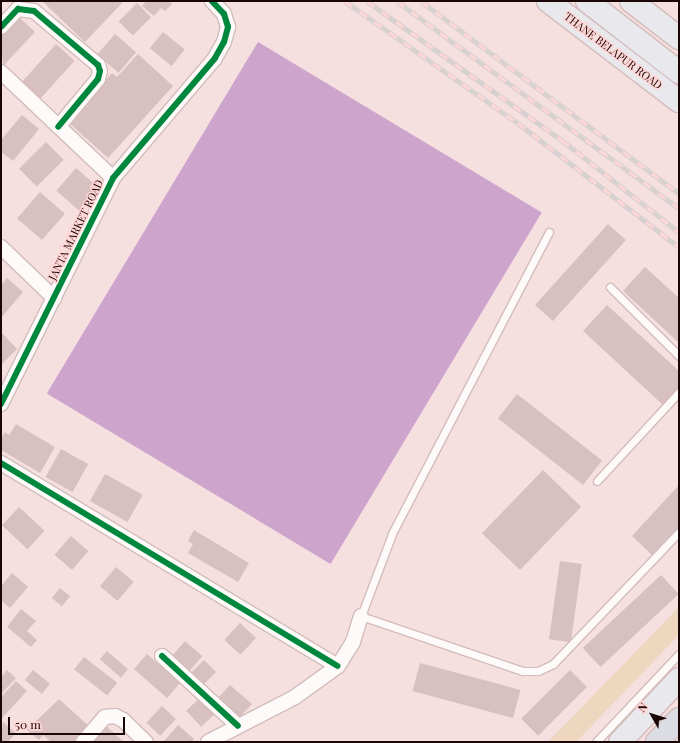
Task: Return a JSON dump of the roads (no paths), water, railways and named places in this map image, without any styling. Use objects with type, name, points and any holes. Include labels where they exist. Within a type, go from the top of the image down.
[{"type":"highway","points":[[658,742],[679,720]]},
{"type":"main road","name":"THANE BELAPUR ROAD","points":[[548,1],[679,100]]},
{"type":"main road","points":[[587,1],[679,72]]},
{"type":"main road","points":[[631,1],[679,38]]},
{"type":"main road","points":[[620,742],[679,679]]},
{"type":"street","name":"JANTA MARKET ROAD","points":[[1,404],[113,178],[215,58],[221,48],[228,27],[224,14],[212,1]]},
{"type":"street","points":[[1,27],[18,8],[34,11],[98,65],[100,70],[98,79],[58,128]]},
{"type":"street","points":[[1,72],[58,128],[113,178]]},
{"type":"street","points":[[1,247],[54,298]]},
{"type":"street","points":[[1,463],[338,666]]},
{"type":"street","points":[[208,742],[295,697],[338,666],[353,642],[361,616]]},
{"type":"street","points":[[162,656],[238,726]]},
{"type":"street","points":[[83,742],[105,718],[115,716],[123,720],[146,742]]},
{"type":"lane","points":[[549,232],[392,534],[361,616],[523,671],[538,671],[553,664],[679,532]]},
{"type":"lane","points":[[610,287],[679,356]]},
{"type":"lane","points":[[597,481],[679,392]]},
{"type":"lane","points":[[596,742],[679,654]]},
{"type":"railway","points":[[345,1],[518,123],[679,247]]},
{"type":"railway","points":[[367,1],[562,140],[679,232]]},
{"type":"railway","points":[[397,1],[679,208]]},
{"type":"railway","points":[[421,1],[679,193]]}]
